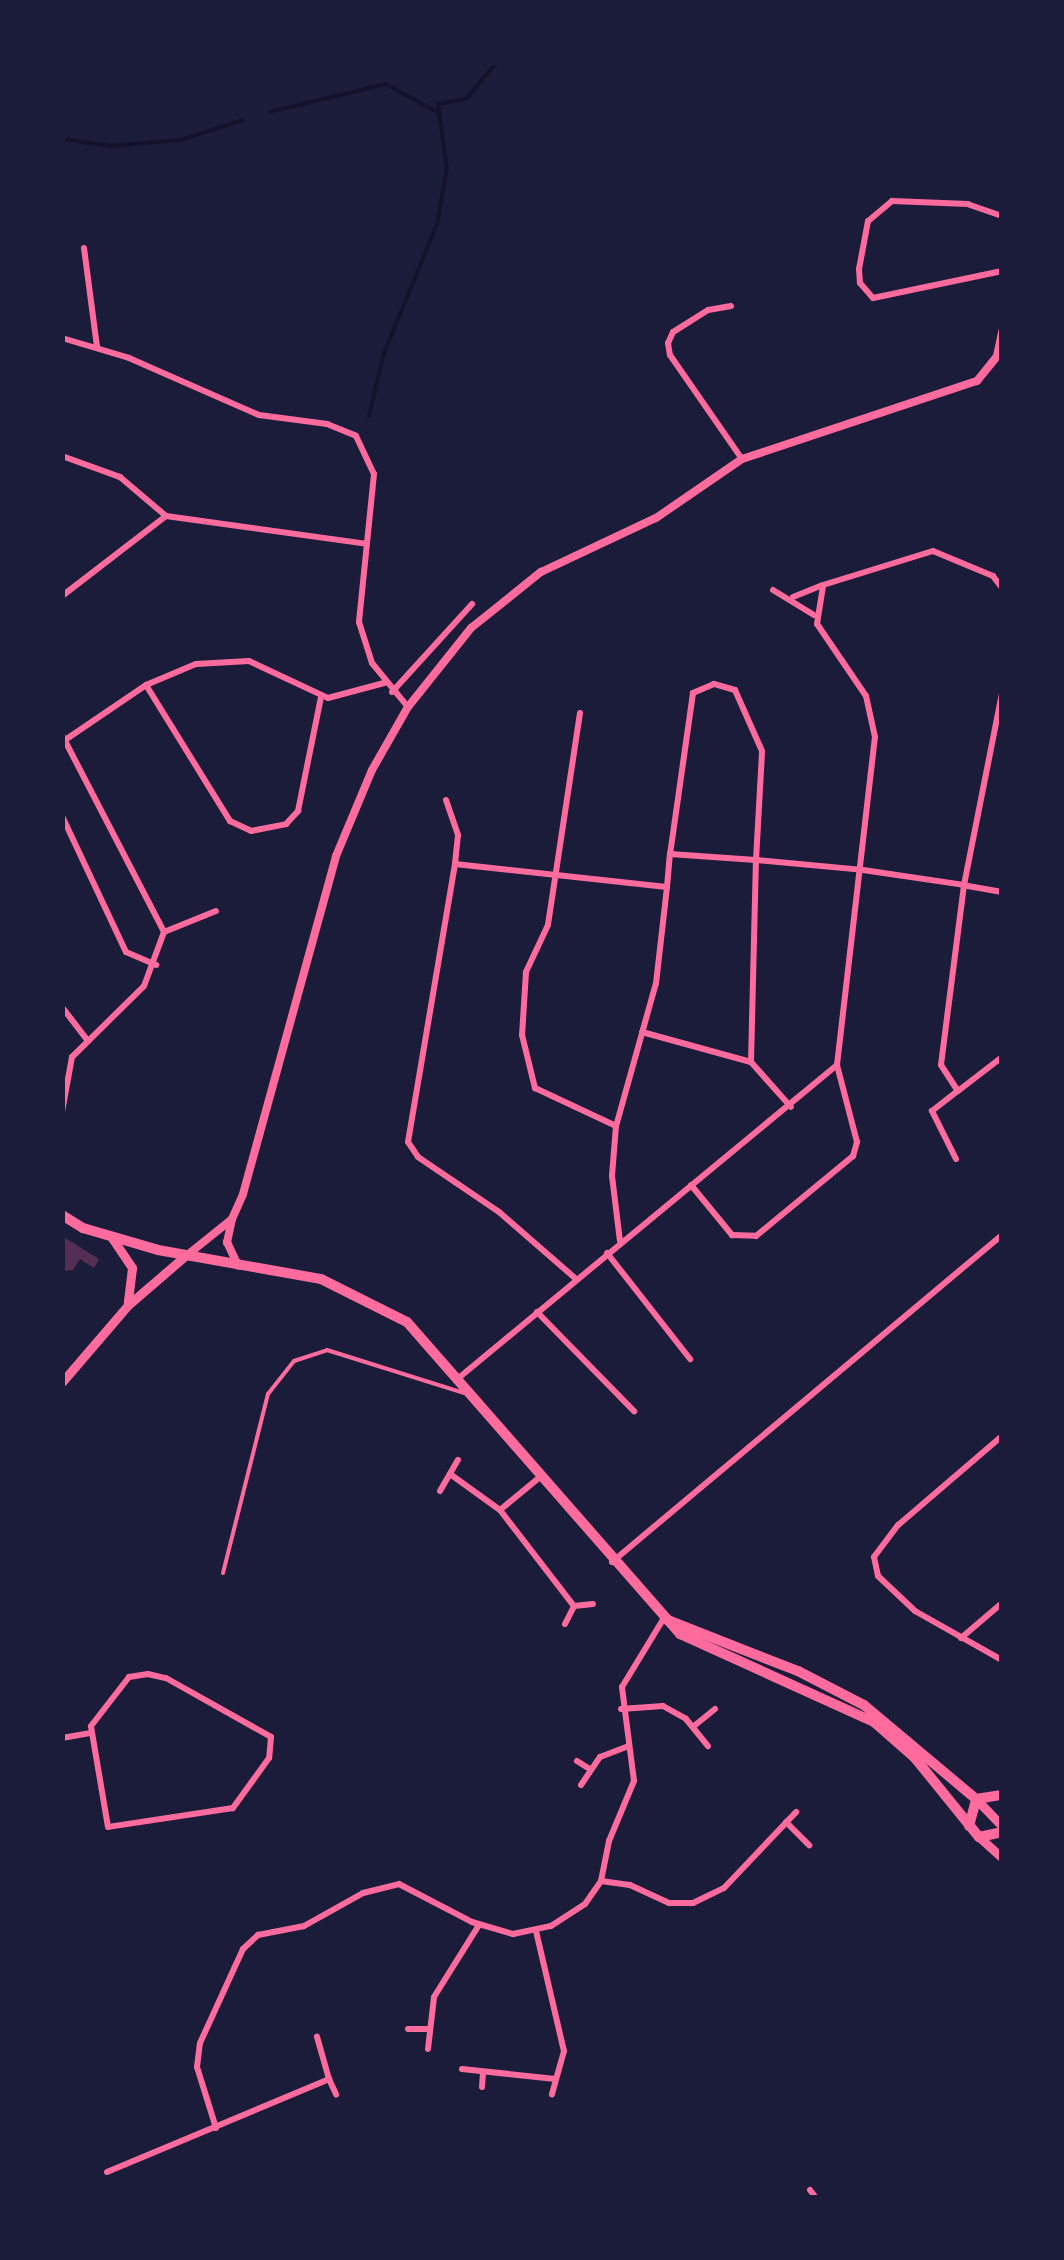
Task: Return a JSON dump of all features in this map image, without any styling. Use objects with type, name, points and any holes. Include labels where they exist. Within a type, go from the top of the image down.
[{"type":"main road","points":[[62,1215],[112,1238],[185,1256],[321,1280],[358,1293],[407,1322],[461,1376],[612,1562],[680,1634],[874,1722],[915,1758],[969,1826],[1002,1858]]},
{"type":"main road","points":[[112,1238],[132,1268],[128,1305]]},
{"type":"main road","points":[[62,1382],[128,1305],[185,1256]]},
{"type":"main road","points":[[664,1618],[767,1658],[864,1706],[976,1800],[1002,1829],[979,1837]]},
{"type":"main road","points":[[976,1800],[1002,1795]]},
{"type":"main road","points":[[969,1826],[976,1800]]},
{"type":"street","points":[[1002,216],[968,204],[892,201],[868,221],[859,268],[860,283],[873,298],[1002,271]]},
{"type":"street","points":[[84,248],[97,347]]},
{"type":"street","points":[[731,306],[708,310],[674,332],[668,343],[670,356],[742,458]]},
{"type":"street","points":[[238,1266],[228,1242],[232,1219],[336,856],[372,770],[408,707],[503,598],[542,572],[656,518],[742,458],[976,381],[997,356],[1002,332]]},
{"type":"street","points":[[62,338],[97,347],[219,401],[344,429],[364,445],[374,474],[359,622],[384,684],[408,707]]},
{"type":"street","points":[[62,456],[120,477],[166,516],[367,544]]},
{"type":"street","points":[[62,596],[166,516]]},
{"type":"street","points":[[793,598],[933,551],[993,576],[1002,588]]},
{"type":"street","points":[[815,616],[823,585]]},
{"type":"street","points":[[691,1185],[732,1235],[756,1236],[853,1156],[857,1142],[837,1065],[863,870],[872,714],[815,616],[793,598],[773,590]]},
{"type":"street","points":[[392,692],[472,604]]},
{"type":"street","points":[[62,1112],[72,1057],[108,1023],[156,965],[164,932],[64,738],[146,685],[196,664],[249,662],[320,697],[384,684]]},
{"type":"street","points":[[620,1242],[612,1176],[616,1126],[656,983],[688,702],[714,684],[742,698],[759,740],[764,771],[756,860],[751,1062]]},
{"type":"street","points":[[146,685],[230,820],[251,831],[286,824],[298,810],[320,697]]},
{"type":"street","points":[[958,1092],[941,1060],[964,884],[1002,693]]},
{"type":"street","points":[[580,713],[548,924],[526,972],[526,1070],[547,1098],[616,1126]]},
{"type":"street","points":[[446,800],[458,835],[455,864],[408,1142],[418,1157],[499,1212],[575,1278]]},
{"type":"street","points":[[62,816],[126,952],[156,965]]},
{"type":"street","points":[[670,854],[863,870],[1002,892]]},
{"type":"street","points":[[455,864],[666,887]]},
{"type":"street","points":[[164,932],[216,911]]},
{"type":"street","points":[[62,1007],[88,1041]]},
{"type":"street","points":[[642,1032],[751,1062],[791,1107]]},
{"type":"street","points":[[956,1159],[932,1111],[1002,1057]]},
{"type":"street","points":[[461,1376],[575,1278],[791,1107],[837,1065]]},
{"type":"street","points":[[185,1256],[232,1219]]},
{"type":"street","points":[[612,1562],[1002,1235]]},
{"type":"street","points":[[607,1253],[690,1359]]},
{"type":"street","points":[[537,1312],[634,1411]]},
{"type":"street","points":[[1002,1436],[898,1525],[877,1548],[875,1567],[915,1611],[1002,1660]]},
{"type":"street","points":[[440,1491],[458,1460]]},
{"type":"street","points":[[450,1474],[500,1510],[574,1606]]},
{"type":"street","points":[[500,1510],[540,1477]]},
{"type":"street","points":[[961,1638],[1002,1603]]},
{"type":"street","points":[[574,1606],[593,1604]]},
{"type":"street","points":[[565,1624],[574,1606]]},
{"type":"street","points":[[216,2128],[196,2067],[200,2043],[243,1949],[258,1935],[304,1926],[364,1893],[399,1884],[479,1925],[536,1931],[583,1907],[601,1881],[609,1842],[632,1795],[621,1709],[630,1666],[664,1618]]},
{"type":"street","points":[[148,1674],[267,1734],[273,1746],[233,1808],[115,1829],[106,1822],[90,1733],[94,1717],[120,1685],[148,1674]]},
{"type":"street","points":[[621,1709],[663,1706],[694,1726],[708,1746]]},
{"type":"street","points":[[694,1726],[715,1709]]},
{"type":"street","points":[[62,1738],[90,1733]]},
{"type":"street","points":[[582,1785],[590,1770],[628,1746]]},
{"type":"street","points":[[577,1761],[590,1770]]},
{"type":"street","points":[[601,1881],[630,1885],[670,1903],[693,1903],[724,1888],[796,1812]]},
{"type":"street","points":[[786,1822],[809,1845]]},
{"type":"street","points":[[428,2049],[428,2029],[439,1988],[479,1925]]},
{"type":"street","points":[[536,1931],[560,2016],[564,2051],[552,2094]]},
{"type":"street","points":[[408,2028],[428,2029]]},
{"type":"street","points":[[317,2036],[336,2094]]},
{"type":"street","points":[[462,2069],[555,2079]]},
{"type":"street","points":[[482,2087],[483,2073]]},
{"type":"street","points":[[107,2172],[329,2078]]},
{"type":"street","points":[[810,2190],[816,2198]]},
{"type":"lane","points":[[223,1573],[268,1394],[294,1361],[328,1350],[477,1397]]},
{"type":"building","points":[[62,1236],[99,1259],[94,1268],[80,1259],[73,1270],[62,1271]]},
{"type":"waterway","points":[[369,416],[384,353],[437,224],[447,168],[438,104],[466,99],[497,62]]},
{"type":"waterway","points":[[270,112],[386,84],[437,112]]},
{"type":"waterway","points":[[62,139],[110,146],[180,140],[243,120]]}]
